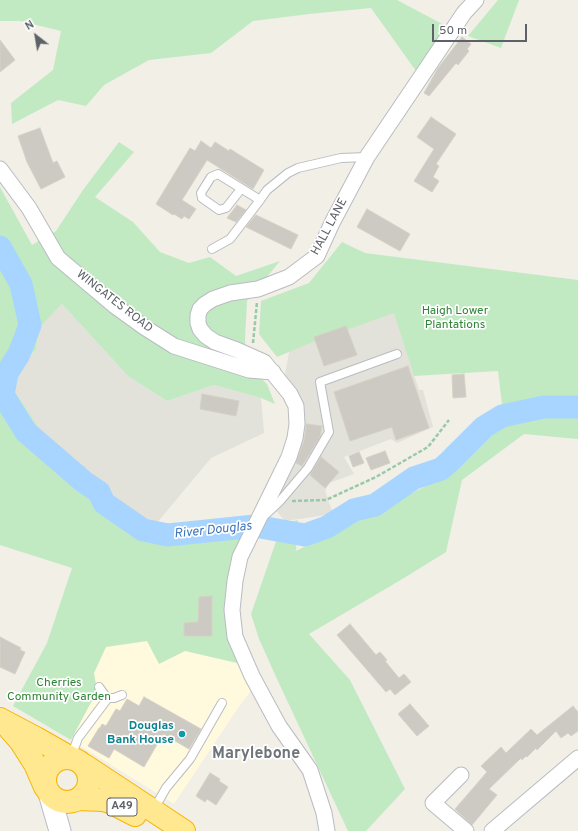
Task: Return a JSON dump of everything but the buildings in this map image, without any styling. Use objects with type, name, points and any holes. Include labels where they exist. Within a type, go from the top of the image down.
[{"type":"highway","name":"A49","points":[[1,720],[77,762],[156,821]]},
{"type":"highway","name":"A49","points":[[1,720],[21,742],[35,764],[47,790],[53,798],[65,802],[78,799],[104,800],[184,831]]},
{"type":"highway","points":[[47,790],[44,779],[50,765],[56,760],[63,758],[77,762],[87,772],[89,779],[88,787],[84,794],[78,799]]},
{"type":"main road","points":[[47,790],[57,828]]},
{"type":"main road","points":[[57,828],[78,799]]},
{"type":"street","name":"HALL LANE","points":[[327,831],[324,813],[310,770],[279,726],[252,676],[235,637],[232,610],[234,581],[240,556],[289,457],[295,438],[297,424],[296,406],[290,394],[264,362],[215,342],[206,336],[200,329],[198,315],[205,304],[214,298],[230,293],[258,289],[289,277],[317,256],[332,223],[367,157],[460,19],[476,0]]},
{"type":"street","name":"WINGATES ROAD","points":[[0,169],[29,208],[58,258],[115,306],[174,346],[249,370],[273,372]]},
{"type":"street","points":[[492,831],[578,758]]},
{"type":"street","points":[[461,775],[433,803],[466,831]]},
{"type":"lane","points":[[212,249],[230,239],[267,190],[288,173],[298,168],[341,158],[367,157]]},
{"type":"lane","points":[[240,189],[226,208],[218,210],[202,198],[201,193],[211,177],[218,174],[260,200]]},
{"type":"lane","points":[[254,528],[280,501],[308,468],[329,432],[320,382],[397,354]]},
{"type":"lane","points":[[99,687],[108,698],[114,698],[122,695]]},
{"type":"lane","points":[[77,762],[78,738],[108,698]]},
{"type":"lane","points":[[156,821],[166,788],[190,759],[222,703]]},
{"type":"path","points":[[251,356],[258,289]]},
{"type":"path","points":[[280,501],[326,500],[376,477],[428,447],[449,420]]},
{"type":"shaded area","points":[[392,270],[402,338],[419,390],[423,390],[433,427],[397,443],[391,439],[344,457],[354,474],[329,483],[325,491],[333,514],[285,521],[272,506],[283,488],[293,465],[297,394],[285,375],[299,297]]},
{"type":"shaded area","points":[[62,304],[128,376],[167,401],[214,385],[261,398],[264,433],[211,458],[156,524],[144,520],[59,459],[6,378],[36,350],[39,328]]},
{"type":"shaded area","points":[[120,613],[231,648],[253,688],[174,804],[71,740],[97,691],[94,673]]},
{"type":"green space","points":[[0,0],[397,0],[446,26],[416,71],[371,8],[253,21],[211,53],[149,60],[104,85],[86,106],[58,100],[12,124],[11,103],[53,70],[61,31],[20,21],[0,21]]},
{"type":"green space","points":[[498,0],[519,0],[501,48],[468,36]]},
{"type":"green space","name":"Cherries Community Garden","points":[[119,142],[134,152],[95,197],[133,222],[160,252],[189,263],[210,257],[236,276],[280,261],[247,301],[245,340],[246,364],[267,384],[275,404],[261,398],[214,385],[167,401],[128,376],[62,304],[39,328],[36,350],[6,378],[59,459],[144,520],[156,524],[245,537],[227,611],[237,663],[185,651],[159,664],[147,641],[106,647],[94,673],[97,691],[71,740],[13,706],[47,643],[72,568],[0,545],[0,187],[32,245],[56,231],[83,190]]},
{"type":"green space","name":"Haigh Lower Plantations","points":[[342,242],[365,253],[578,280],[578,439],[524,434],[462,480],[446,552],[309,634],[350,680],[405,789],[366,831],[348,831],[259,639],[251,614],[282,524],[298,520],[296,551],[434,482],[446,448],[502,404],[498,371],[414,376],[394,313],[310,343],[277,357],[259,334],[261,301],[309,283]]},
{"type":"waterway","name":"River Douglas","points":[[0,247],[21,284],[30,325],[19,354],[7,373],[3,395],[26,432],[84,482],[99,492],[104,503],[143,530],[168,535],[255,526],[305,535],[327,527],[354,510],[375,505],[414,478],[441,469],[484,427],[502,416],[544,407],[578,407]]},
{"type":"place","name":"Douglas Bank House","points":[[182,734]]},
{"type":"district","name":"Marylebone","points":[[256,755]]}]
